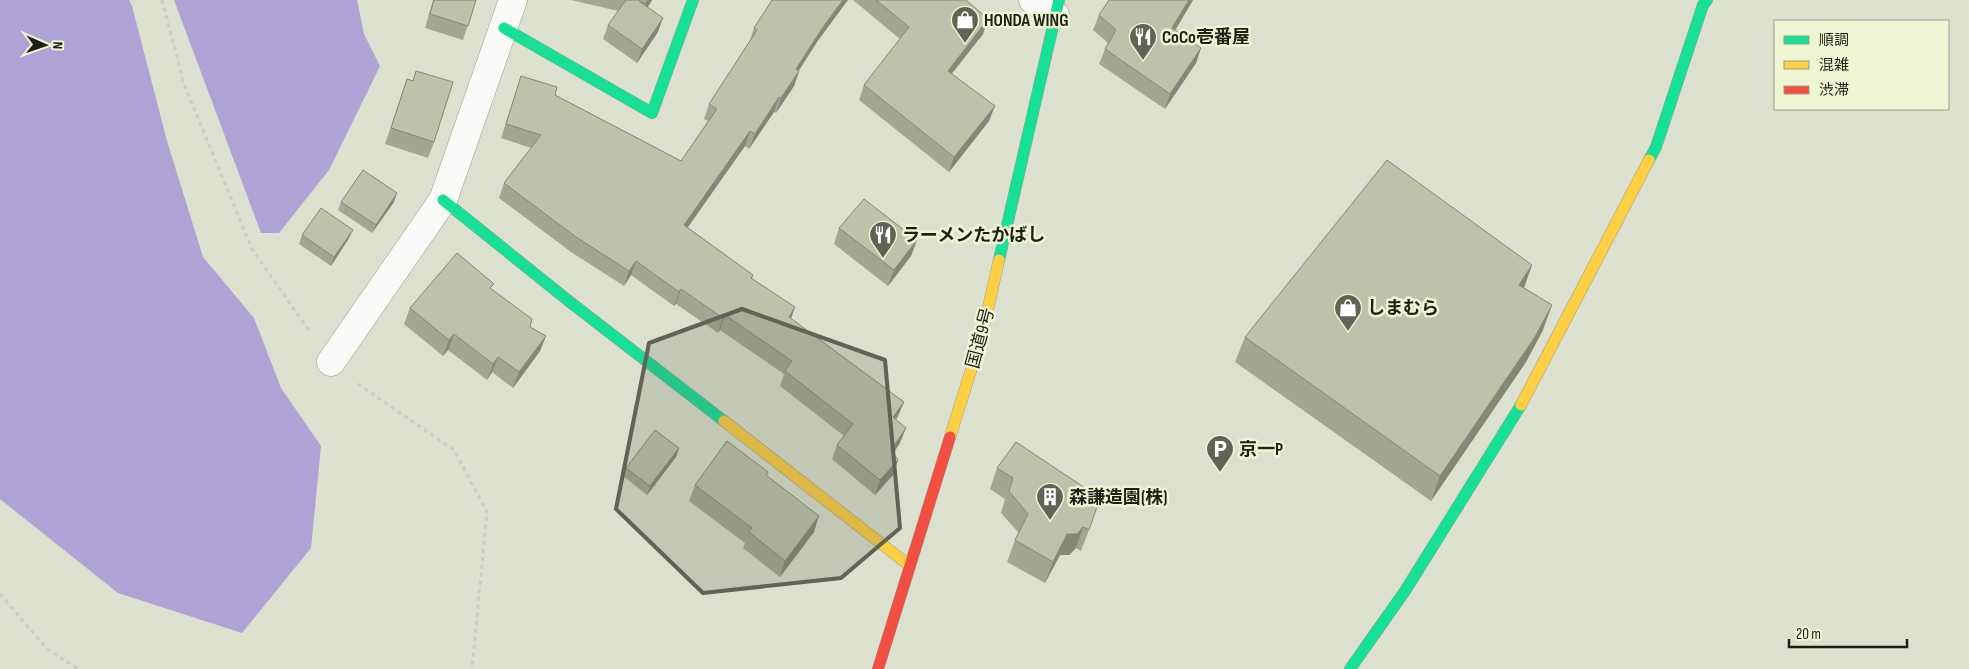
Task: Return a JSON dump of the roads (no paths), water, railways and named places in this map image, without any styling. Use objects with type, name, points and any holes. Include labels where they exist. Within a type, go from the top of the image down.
[{"type":"main road","points":[[504,28],[652,112],[693,0]]},
{"type":"main road","points":[[1350,669],[1405,591],[1518,411],[1656,146],[1703,5],[1707,0]]},
{"type":"main road","name":"国道9号","points":[[878,669],[982,335],[1057,8]]},
{"type":"main road","points":[[443,200],[570,302],[910,566]]},
{"type":"street","points":[[331,362],[443,200],[513,0]]},
{"type":"street","points":[[1033,0],[1057,8]]},
{"type":"place","name":"HONDA WING","points":[[965,44]]},
{"type":"place","name":"CoCo壱番屋","points":[[1143,61]]},
{"type":"place","name":"ラーメンたかばし","points":[[883,259]]},
{"type":"place","name":"しまむら","points":[[1348,332]]},
{"type":"place","name":"京一P","points":[[1220,473]]},
{"type":"place","name":"森謙造園(株)","points":[[1050,521]]}]
